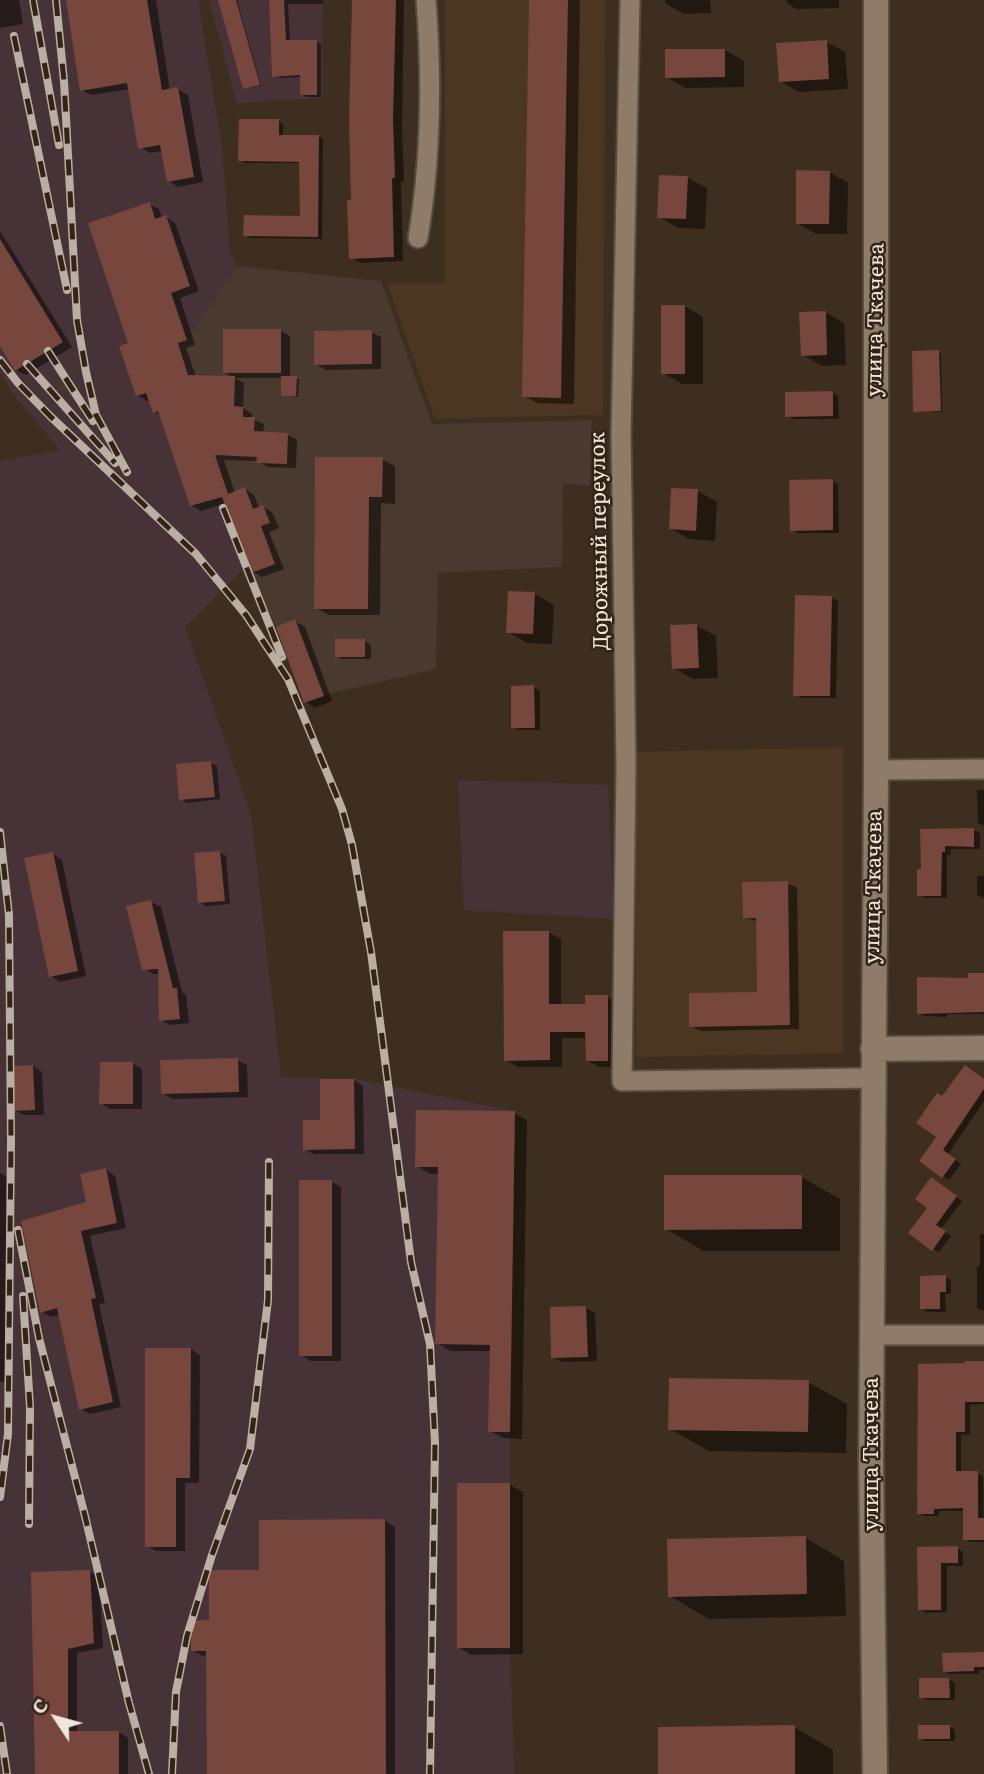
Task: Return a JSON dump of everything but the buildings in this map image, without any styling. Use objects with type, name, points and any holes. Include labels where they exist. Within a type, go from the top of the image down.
[{"type":"street","points":[[418,238],[426,191],[428,136],[426,0]]},
{"type":"street","name":"Дорожный переулок","points":[[630,0],[621,434],[626,765],[622,1081],[873,1078]]},
{"type":"street","name":"улица Ткачева","points":[[875,1774],[872,1335],[876,770],[876,0]]},
{"type":"street","points":[[876,770],[984,769]]},
{"type":"street","points":[[873,1049],[984,1048]]},
{"type":"street","points":[[872,1335],[984,1335]]},
{"type":"shaded area","points":[[0,0],[198,0],[222,148],[230,252],[237,266],[187,340],[248,564],[185,627],[251,815],[281,1077],[354,1079],[515,1111],[510,1432],[510,1648],[514,1774],[0,1774],[0,461],[60,450],[15,397],[0,372]]},
{"type":"shaded area","points":[[209,0],[323,0],[322,98],[237,103]]},
{"type":"shaded area","points":[[445,0],[605,0],[603,415],[435,419],[387,283],[445,283]]},
{"type":"shaded area","points":[[237,266],[381,281],[432,424],[592,420],[590,486],[563,483],[562,567],[438,573],[436,669],[332,693],[304,703],[222,497],[228,493],[178,343],[187,340]]},
{"type":"shaded area","points":[[843,747],[843,1053],[636,1057],[636,752]]},
{"type":"shaded area","points":[[458,780],[608,785],[614,919],[464,910]]},
{"type":"railway","points":[[33,0],[59,145]]},
{"type":"railway","points":[[56,0],[64,81],[77,320],[96,415],[127,472]]},
{"type":"railway","points":[[14,36],[67,290]]},
{"type":"railway","points":[[48,351],[93,421]]},
{"type":"railway","points":[[0,360],[50,416],[196,554],[246,615],[288,679],[342,809],[352,845],[371,952],[411,1262],[430,1344],[435,1443],[430,1774]]},
{"type":"railway","points":[[27,364],[115,463]]},
{"type":"railway","points":[[223,508],[282,657]]},
{"type":"railway","points":[[0,832],[9,915],[11,1141],[8,1434],[0,1497]]},
{"type":"railway","points":[[172,1774],[176,1692],[187,1636],[212,1555],[250,1449],[268,1300],[269,1162]]},
{"type":"railway","points":[[18,1230],[39,1338],[149,1774]]},
{"type":"railway","points":[[23,1296],[30,1407],[29,1524]]},
{"type":"railway","points":[[0,1726],[7,1774]]}]
